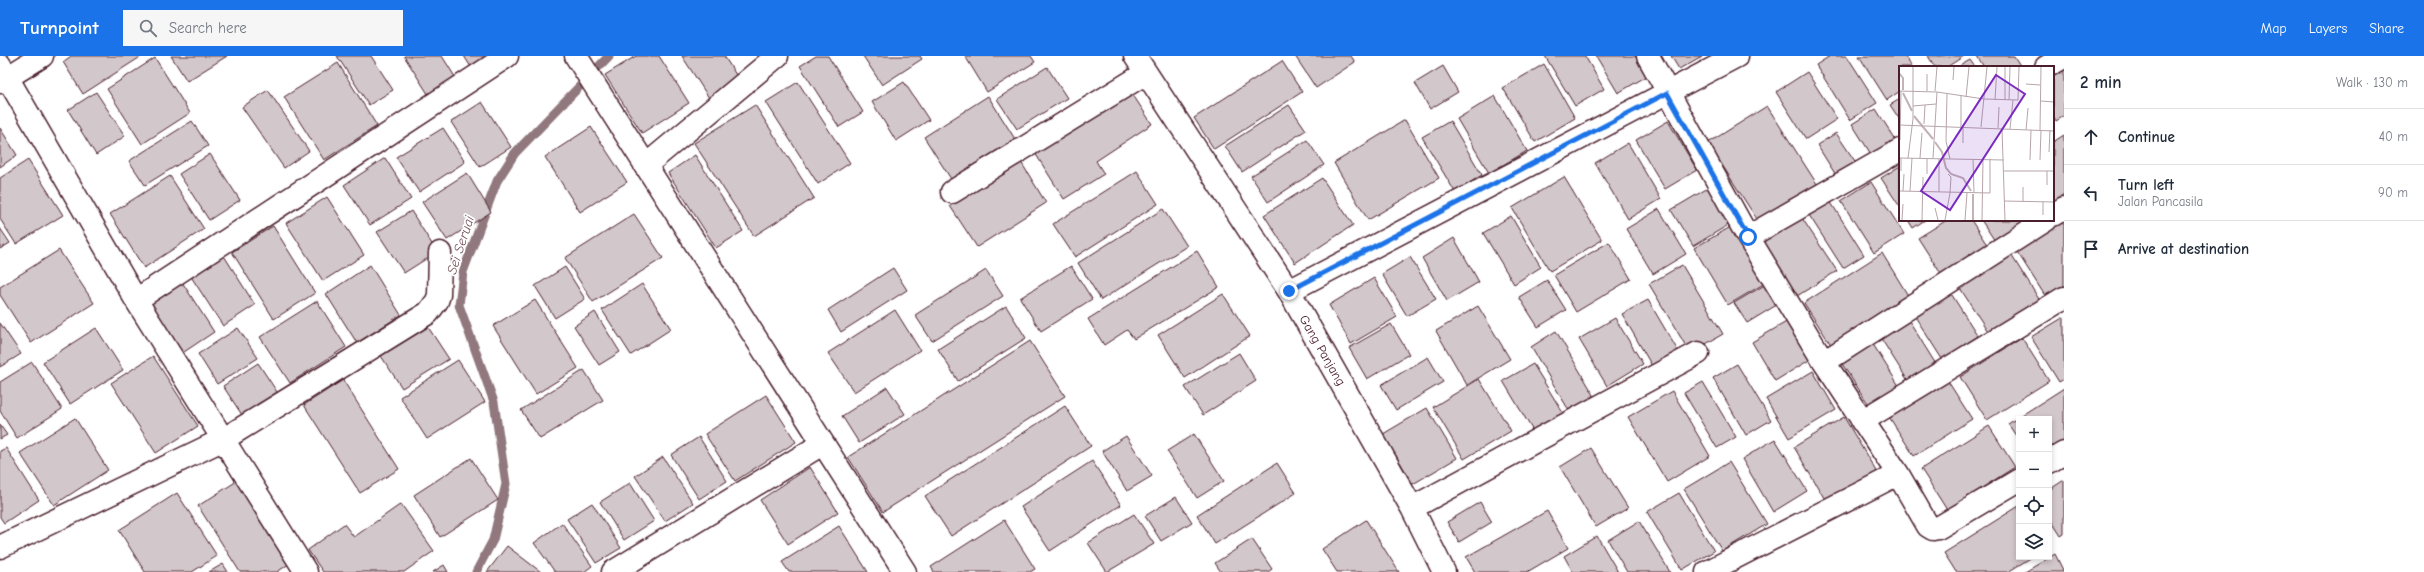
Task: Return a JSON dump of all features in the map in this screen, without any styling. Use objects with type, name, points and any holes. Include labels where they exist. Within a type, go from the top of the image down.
[{"type":"street","points":[[42,56],[2,75],[136,300],[306,572]]},
{"type":"street","points":[[136,300],[507,56]]},
{"type":"street","points":[[576,56],[902,571]]},
{"type":"street","points":[[645,166],[777,56]]},
{"type":"street","points":[[1648,56],[1667,93],[1748,237],[1824,362],[1898,474],[1923,520],[1933,529],[1938,528],[2016,482]]},
{"type":"street","points":[[1289,291],[1737,56]]},
{"type":"street","points":[[2048,66],[2064,57]]},
{"type":"street","points":[[952,192],[1141,64]]},
{"type":"street","name":"Gang Panjang","points":[[1141,64],[1289,291],[1412,508],[1444,572]]},
{"type":"street","points":[[1748,237],[1899,151]]},
{"type":"street","points":[[2054,214],[2064,208]]},
{"type":"street","points":[[1824,362],[2044,221]]},
{"type":"street","points":[[0,547],[224,439],[428,313],[437,301],[439,295],[440,253]]},
{"type":"street","points":[[1862,421],[2064,298]]},
{"type":"street","points":[[1412,508],[1698,353]]},
{"type":"street","points":[[612,572],[822,444]]},
{"type":"street","points":[[2052,460],[2064,453]]},
{"type":"street","points":[[1707,572],[1898,474]]},
{"type":"building","points":[[71,56],[142,56],[83,94],[63,62]]},
{"type":"building","points":[[171,56],[227,56],[187,81]]},
{"type":"building","points":[[337,56],[371,56],[393,90],[369,105]]},
{"type":"building","points":[[404,56],[442,56],[457,80],[430,97]]},
{"type":"building","points":[[464,56],[489,56],[471,67]]},
{"type":"building","points":[[636,56],[659,56],[689,103],[642,133],[605,75]]},
{"type":"building","points":[[682,56],[724,56],[738,78],[709,98]]},
{"type":"building","points":[[816,56],[828,56],[863,112],[839,127],[800,66]]},
{"type":"building","points":[[863,56],[920,56],[922,59],[882,85]]},
{"type":"building","points":[[965,56],[1031,56],[1035,62],[987,92]]},
{"type":"building","points":[[1295,56],[1351,56],[1355,62],[1316,88]]},
{"type":"building","points":[[1545,56],[1585,56],[1604,89],[1575,106]]},
{"type":"building","points":[[1596,56],[1635,56],[1647,76],[1618,93]]},
{"type":"building","points":[[1671,56],[1702,56],[1679,69]]},
{"type":"building","points":[[1830,56],[1847,56],[1877,103],[1850,120],[1816,65]]},
{"type":"building","points":[[1859,56],[1905,56],[1911,66],[1899,66],[1899,92],[1887,100]]},
{"type":"building","points":[[1928,56],[1964,56],[1949,66],[1934,66]]},
{"type":"building","points":[[1977,56],[2014,56],[2020,66],[1983,66]]},
{"type":"building","points":[[155,58],[190,113],[142,144],[107,89]]},
{"type":"building","points":[[1970,60],[1974,66],[1960,66]]},
{"type":"building","points":[[1282,61],[1302,92],[1214,149],[1194,118]]},
{"type":"building","points":[[338,63],[377,126],[324,160],[284,97]]},
{"type":"building","points":[[1544,64],[1575,118],[1535,142],[1503,88]]},
{"type":"building","points":[[1443,66],[1458,92],[1430,109],[1415,83]]},
{"type":"building","points":[[1047,67],[1067,98],[1017,129],[997,99]]},
{"type":"building","points":[[2064,68],[2064,116],[2056,121],[2054,117],[2054,74]]},
{"type":"building","points":[[1807,72],[1837,119],[1806,139],[1776,92]]},
{"type":"building","points":[[798,82],[850,163],[818,184],[766,102]]},
{"type":"building","points":[[904,82],[929,120],[896,141],[872,102]]},
{"type":"building","points":[[268,90],[309,151],[284,168],[242,107]]},
{"type":"building","points":[[96,92],[125,136],[96,155],[68,110]]},
{"type":"building","points":[[1131,92],[1152,124],[1096,161],[1104,174],[1064,199],[1035,153]]},
{"type":"building","points":[[988,96],[1015,139],[951,179],[924,137]]},
{"type":"building","points":[[1495,96],[1527,151],[1489,173],[1457,119]]},
{"type":"building","points":[[1899,100],[1899,118],[1890,105]]},
{"type":"building","points":[[482,102],[511,147],[480,167],[451,122]]},
{"type":"building","points":[[755,105],[814,198],[754,236],[694,143]]},
{"type":"building","points":[[1289,105],[1306,130],[1242,172],[1225,146]]},
{"type":"building","points":[[1767,106],[1817,184],[1758,221],[1708,143]]},
{"type":"building","points":[[1876,109],[1898,144],[1874,159],[1852,124]]},
{"type":"building","points":[[1405,120],[1439,178],[1368,220],[1334,163]]},
{"type":"building","points":[[192,121],[208,146],[145,185],[129,161]]},
{"type":"building","points":[[1450,121],[1482,175],[1455,192],[1422,137]]},
{"type":"building","points":[[1668,121],[1697,170],[1665,189],[1636,140]]},
{"type":"building","points":[[591,127],[627,182],[580,212],[545,157]]},
{"type":"building","points":[[0,128],[17,155],[0,167]]},
{"type":"building","points":[[443,128],[465,162],[419,192],[396,157]]},
{"type":"building","points":[[1836,133],[1859,167],[1839,180],[1817,145]]},
{"type":"building","points":[[2064,135],[2064,194],[2054,200],[2054,141]]},
{"type":"building","points":[[1307,140],[1324,165],[1268,202],[1251,176]]},
{"type":"building","points":[[1628,143],[1661,199],[1628,219],[1595,163]]},
{"type":"building","points":[[210,154],[240,200],[209,220],[179,174]]},
{"type":"building","points":[[695,155],[743,231],[716,248],[668,173]]},
{"type":"building","points":[[385,158],[411,199],[370,225],[344,185]]},
{"type":"building","points":[[28,160],[63,215],[16,244],[0,219],[0,178]]},
{"type":"building","points":[[1021,162],[1046,203],[977,247],[950,206]]},
{"type":"building","points":[[1899,167],[1899,205],[1881,178]]},
{"type":"building","points":[[1137,171],[1158,204],[1075,257],[1053,224]]},
{"type":"building","points":[[467,173],[491,212],[447,240],[422,202]]},
{"type":"building","points":[[170,176],[204,229],[144,268],[110,214]]},
{"type":"building","points":[[1564,177],[1602,240],[1550,271],[1512,208]]},
{"type":"building","points":[[1322,178],[1353,225],[1295,263],[1264,215]]},
{"type":"building","points":[[1871,182],[1904,234],[1874,253],[1841,201]]},
{"type":"building","points":[[1708,188],[1730,224],[1693,246],[1671,210]]},
{"type":"building","points":[[327,197],[364,255],[323,281],[286,223]]},
{"type":"building","points":[[1830,201],[1864,255],[1843,268],[1809,215]]},
{"type":"building","points":[[1163,209],[1187,246],[1101,300],[1078,263]]},
{"type":"building","points":[[1659,209],[1686,254],[1653,274],[1626,229]]},
{"type":"building","points":[[411,211],[437,252],[404,273],[377,232]]},
{"type":"building","points":[[634,214],[663,258],[593,302],[565,258]]},
{"type":"building","points":[[1800,215],[1837,271],[1797,296],[1761,239]]},
{"type":"building","points":[[1511,216],[1541,267],[1514,284],[1483,233]]},
{"type":"building","points":[[1909,221],[1924,221],[1913,228]]},
{"type":"building","points":[[1945,221],[1972,221],[1989,248],[1943,277],[1918,238]]},
{"type":"building","points":[[1982,221],[2026,221],[1995,241]]},
{"type":"building","points":[[2061,221],[2064,225],[2064,292],[2049,302],[2016,250]]},
{"type":"building","points":[[1734,225],[1767,282],[1728,305],[1694,248]]},
{"type":"building","points":[[273,226],[315,293],[274,319],[232,252]]},
{"type":"building","points":[[0,228],[10,243],[0,249]]},
{"type":"building","points":[[1454,238],[1479,282],[1447,301],[1422,258]]},
{"type":"building","points":[[1609,242],[1631,279],[1576,312],[1554,275]]},
{"type":"building","points":[[59,250],[94,303],[31,343],[0,295],[0,287]]},
{"type":"building","points":[[221,251],[255,305],[223,326],[188,272]]},
{"type":"building","points":[[1197,251],[1219,287],[1134,339],[1127,330],[1104,345],[1088,319]]},
{"type":"building","points":[[1882,253],[1912,302],[1835,351],[1804,303]]},
{"type":"building","points":[[2010,253],[2042,304],[1991,336],[1958,285]]},
{"type":"building","points":[[1410,257],[1436,299],[1407,316],[1382,274]]},
{"type":"building","points":[[370,265],[401,315],[357,343],[326,294]]},
{"type":"building","points":[[1682,265],[1723,334],[1690,353],[1649,284]]},
{"type":"building","points":[[1071,266],[1092,299],[1041,331],[1020,298]]},
{"type":"building","points":[[565,267],[585,299],[555,318],[535,286]]},
{"type":"building","points":[[893,268],[907,290],[841,332],[828,310]]},
{"type":"building","points":[[986,270],[1003,296],[932,341],[915,315]]},
{"type":"building","points":[[1374,278],[1397,317],[1351,344],[1329,305]]},
{"type":"building","points":[[1547,280],[1566,310],[1538,327],[1519,297]]},
{"type":"building","points":[[182,282],[214,332],[181,354],[148,304]]},
{"type":"building","points":[[1768,283],[1780,303],[1747,323],[1734,303]]},
{"type":"building","points":[[642,284],[671,329],[631,355],[602,310]]},
{"type":"building","points":[[1950,292],[1978,336],[1942,359],[1914,315]]},
{"type":"building","points":[[1223,294],[1250,336],[1185,378],[1158,335]]},
{"type":"building","points":[[535,300],[578,368],[536,394],[493,326]]},
{"type":"building","points":[[1648,300],[1678,351],[1652,366],[1622,314]]},
{"type":"building","points":[[317,301],[346,347],[290,383],[260,337]]},
{"type":"building","points":[[1006,306],[1026,338],[958,381],[938,349]]},
{"type":"building","points":[[1478,306],[1510,359],[1467,385],[1436,331]]},
{"type":"building","points":[[895,310],[920,350],[854,392],[828,353]]},
{"type":"building","points":[[595,312],[620,352],[599,365],[574,326]]},
{"type":"building","points":[[2064,317],[2064,379],[2059,382],[2031,337]]},
{"type":"building","points":[[1615,318],[1643,364],[1607,386],[1579,339]]},
{"type":"building","points":[[1908,319],[1937,366],[1910,384],[1880,337]]},
{"type":"building","points":[[1788,321],[1811,359],[1775,381],[1752,342]]},
{"type":"building","points":[[0,323],[21,354],[0,367]]},
{"type":"building","points":[[1391,324],[1409,354],[1367,379],[1349,348]]},
{"type":"building","points":[[428,327],[449,359],[402,388],[381,356]]},
{"type":"building","points":[[96,328],[123,370],[70,404],[43,362]]},
{"type":"building","points":[[238,328],[258,358],[217,384],[198,354]]},
{"type":"building","points":[[1556,331],[1598,402],[1573,417],[1531,347]]},
{"type":"building","points":[[2022,338],[2049,381],[1987,420],[1960,377]]},
{"type":"building","points":[[1030,341],[1065,396],[883,512],[848,457]]},
{"type":"building","points":[[1871,341],[1901,389],[1871,408],[1840,361]]},
{"type":"building","points":[[1239,353],[1256,381],[1203,415],[1185,387]]},
{"type":"building","points":[[153,356],[198,426],[156,453],[111,383]]},
{"type":"building","points":[[1428,357],[1443,382],[1396,410],[1381,385]]},
{"type":"building","points":[[458,360],[485,402],[427,439],[400,397]]},
{"type":"building","points":[[32,362],[62,409],[17,438],[0,411],[0,382]]},
{"type":"building","points":[[258,363],[281,398],[246,421],[223,386]]},
{"type":"building","points":[[1533,364],[1563,413],[1533,431],[1503,381]]},
{"type":"building","points":[[1737,364],[1771,420],[1746,435],[1713,378]]},
{"type":"building","points":[[584,370],[603,400],[540,439],[521,410]]},
{"type":"building","points":[[1813,371],[1836,410],[1789,438],[1766,399]]},
{"type":"building","points":[[1944,375],[1972,419],[1914,456],[1886,412]]},
{"type":"building","points":[[1479,379],[1511,431],[1464,459],[1433,407]]},
{"type":"building","points":[[343,380],[399,469],[360,493],[304,405]]},
{"type":"building","points":[[1703,382],[1736,437],[1717,448],[1684,393]]},
{"type":"building","points":[[887,387],[905,414],[859,443],[842,416]]},
{"type":"building","points":[[2064,388],[2064,443],[2052,451],[2052,416],[2020,416]]},
{"type":"building","points":[[1672,391],[1710,456],[1667,482],[1628,417]]},
{"type":"building","points":[[766,395],[796,442],[735,481],[705,434]]},
{"type":"building","points":[[1065,406],[1091,446],[951,536],[925,496]]},
{"type":"building","points":[[1427,408],[1457,458],[1413,484],[1383,434]]},
{"type":"building","points":[[1844,417],[1877,473],[1827,503],[1794,447]]},
{"type":"building","points":[[75,418],[108,470],[54,505],[20,453]]},
{"type":"building","points":[[2016,419],[2016,436],[2008,424]]},
{"type":"building","points":[[0,425],[7,435],[0,439]]},
{"type":"building","points":[[1989,426],[2015,467],[1947,510],[1921,469]]},
{"type":"building","points":[[1194,434],[1224,481],[1197,498],[1167,451]]},
{"type":"building","points":[[1126,436],[1152,476],[1127,491],[1102,451]]},
{"type":"building","points":[[699,437],[727,481],[699,499],[671,455]]},
{"type":"building","points":[[1775,439],[1807,491],[1773,512],[1742,459]]},
{"type":"building","points":[[6,448],[39,500],[4,523],[0,517],[0,451]]},
{"type":"building","points":[[1591,448],[1628,508],[1596,527],[1560,467]]},
{"type":"building","points":[[663,457],[693,503],[665,521],[635,476]]},
{"type":"building","points":[[471,458],[498,500],[440,537],[414,495]]},
{"type":"building","points":[[1092,461],[1121,505],[1050,551],[1021,507]]},
{"type":"building","points":[[1729,462],[1767,524],[1722,551],[1684,489]]},
{"type":"building","points":[[1277,463],[1296,493],[1215,544],[1197,515]]},
{"type":"building","points":[[810,467],[838,512],[788,544],[760,500]]},
{"type":"building","points":[[2064,480],[2064,534],[2061,536],[2052,522],[2052,488]]},
{"type":"building","points":[[237,481],[289,564],[277,572],[240,572],[198,506]]},
{"type":"building","points":[[630,483],[654,521],[624,540],[600,502]]},
{"type":"building","points":[[177,493],[217,556],[192,572],[145,572],[119,530]]},
{"type":"building","points":[[1679,493],[1714,551],[1682,570],[1647,512]]},
{"type":"building","points":[[1176,497],[1192,522],[1161,541],[1145,516]]},
{"type":"building","points":[[1480,502],[1492,522],[1459,542],[1447,522]]},
{"type":"building","points":[[592,503],[621,548],[596,563],[567,519]]},
{"type":"building","points":[[401,504],[434,551],[404,572],[323,572],[308,550],[344,524],[354,537]]},
{"type":"building","points":[[2016,508],[2016,560],[2027,560],[2008,572],[1956,572],[1944,553]]},
{"type":"building","points":[[1547,511],[1568,548],[1527,572],[1475,572],[1466,557]]},
{"type":"building","points":[[1134,514],[1154,544],[1107,572],[1088,543]]},
{"type":"building","points":[[1004,520],[1035,569],[1030,572],[934,572],[931,567]]},
{"type":"building","points":[[1366,520],[1399,572],[1337,572],[1322,549]]},
{"type":"building","points":[[1639,521],[1670,572],[1627,572],[1608,540]]},
{"type":"building","points":[[562,523],[592,566],[584,572],[555,572],[534,543]]},
{"type":"building","points":[[839,526],[868,572],[789,572],[782,562]]},
{"type":"building","points":[[1597,536],[1618,572],[1573,572],[1564,556]]},
{"type":"building","points":[[1252,539],[1272,569],[1268,572],[1221,572],[1215,563]]},
{"type":"building","points":[[507,546],[541,572],[487,572]]},
{"type":"building","points":[[2055,554],[2064,572],[2025,572],[2045,560],[2052,560],[2052,556]]},
{"type":"building","points":[[223,564],[228,572],[209,572]]},
{"type":"building","points":[[444,565],[448,572],[433,572]]},
{"type":"waterway","name":"Sei Seruai","points":[[476,572],[493,540],[506,484],[494,402],[459,305],[463,272],[497,181],[515,153],[609,56]]},
{"type":"route","points":[[1289,291],[1667,93],[1748,237]]}]
